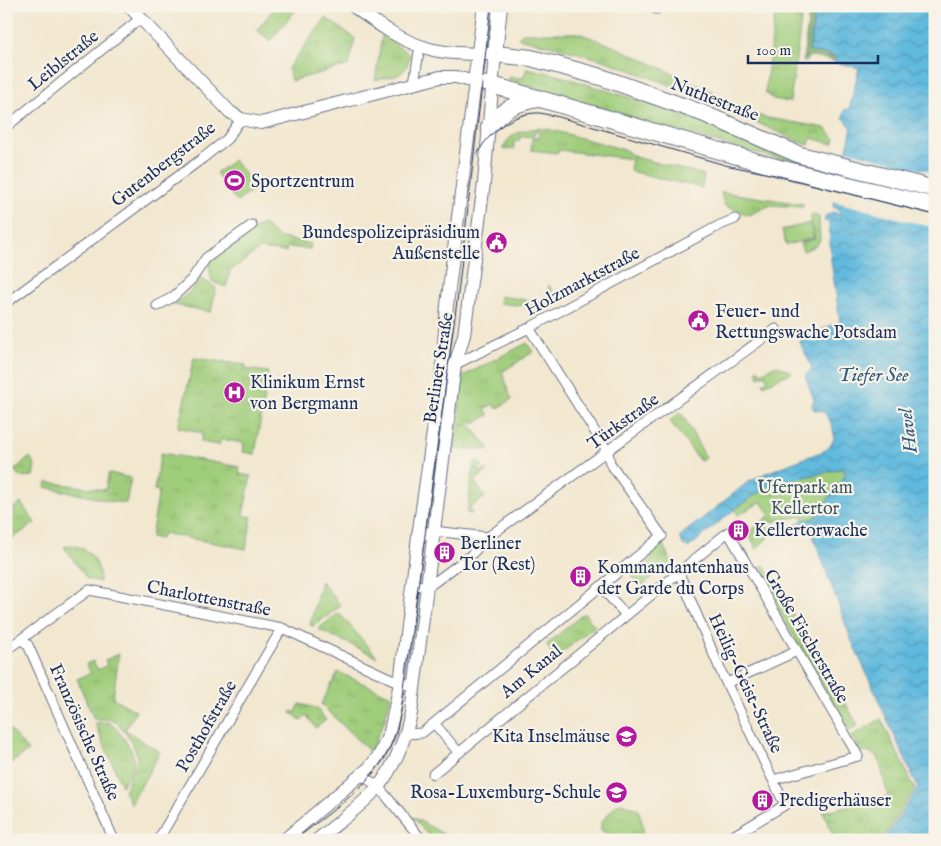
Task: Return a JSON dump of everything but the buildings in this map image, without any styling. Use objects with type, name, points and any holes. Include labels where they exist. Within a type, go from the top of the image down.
[{"type":"highway","name":"Nuthestraße","points":[[487,54],[531,58],[601,77],[702,113],[800,154],[826,170],[935,206]]},
{"type":"highway","name":"Nuthestraße","points":[[492,85],[770,165],[826,170],[935,190]]},
{"type":"highway","points":[[489,127],[495,118],[508,108],[523,102],[542,99]]},
{"type":"main road","name":"Berliner Straße","points":[[484,6],[487,54]]},
{"type":"main road","name":"Berliner Straße","points":[[475,82],[487,54],[500,6]]},
{"type":"main road","name":"Nuthestraße","points":[[475,82],[492,85]]},
{"type":"street","points":[[129,6],[230,112],[241,119]]},
{"type":"street","points":[[353,6],[382,26],[420,46],[444,52],[487,54]]},
{"type":"street","name":"Leiblstraße","points":[[6,127],[141,18]]},
{"type":"street","points":[[414,83],[420,46]]},
{"type":"street","name":"Berliner Straße","points":[[406,734],[411,713],[455,365],[464,335],[484,183],[492,85],[487,54]]},
{"type":"street","name":"Gutenbergstraße","points":[[6,303],[203,158],[227,139],[241,119],[261,123],[440,77],[475,82]]},
{"type":"street","name":"Berliner Straße","points":[[390,732],[400,684],[417,542],[442,369],[446,305],[475,82]]},
{"type":"street","name":"Holzmarktstraße","points":[[442,369],[455,365],[529,328],[720,225],[735,219]]},
{"type":"street","points":[[157,306],[173,297],[192,279],[206,258],[252,225]]},
{"type":"street","points":[[529,328],[608,452]]},
{"type":"street","name":"Türkstraße","points":[[426,587],[470,556],[488,537],[776,330]]},
{"type":"street","name":"Am Kanal","points":[[390,732],[422,733],[662,536],[610,463],[608,452]]},
{"type":"street","points":[[6,500],[9,511],[6,524]]},
{"type":"street","points":[[417,542],[427,532],[433,531],[488,537]]},
{"type":"street","name":"Am Kanal","points":[[433,774],[728,532]]},
{"type":"street","name":"Große Fischerstraße","points":[[728,532],[858,756],[773,780]]},
{"type":"street","name":"Heilig-Geist-Straße","points":[[679,573],[727,683],[785,805],[726,840]]},
{"type":"street","points":[[412,584],[426,587]]},
{"type":"street","points":[[601,587],[626,616]]},
{"type":"street","name":"Charlottenstraße","points":[[6,650],[89,590],[282,628],[400,684],[414,686]]},
{"type":"street","name":"Posthofstraße","points":[[158,840],[282,628]]},
{"type":"street","name":"Französische Straße","points":[[22,640],[28,645],[114,840]]},
{"type":"street","points":[[727,683],[797,651]]},
{"type":"street","points":[[434,723],[459,753]]},
{"type":"street","points":[[284,840],[361,775],[380,754],[390,732]]},
{"type":"street","points":[[316,840],[378,786],[395,761],[406,734]]},
{"type":"street","points":[[361,775],[378,786],[422,840]]},
{"type":"green space","points":[[276,6],[299,6],[270,41],[257,30]]},
{"type":"green space","points":[[776,6],[803,6],[790,102],[773,99],[765,92]]},
{"type":"green space","points":[[810,6],[816,6],[809,51],[836,56],[834,61],[809,56],[806,62],[803,61]]},
{"type":"green space","points":[[326,18],[355,38],[349,65],[291,81],[288,68]]},
{"type":"green space","points":[[522,33],[578,33],[616,47],[717,94],[713,101],[606,61],[518,38]]},
{"type":"green space","points":[[382,36],[410,54],[403,72],[395,76],[375,80]]},
{"type":"green space","points":[[527,68],[561,76],[700,120],[825,170],[656,126],[568,97],[508,81],[509,77],[523,78]]},
{"type":"green space","points":[[720,102],[763,117],[825,128],[835,139],[833,144],[811,138],[809,145],[719,105]]},
{"type":"green space","points":[[537,128],[548,129],[625,150],[635,157],[704,175],[702,188],[630,171],[632,159],[559,150],[558,153],[531,150],[532,138],[539,138],[539,132],[534,132],[534,136],[520,137],[519,141],[514,141],[514,149],[503,149],[512,136]]},
{"type":"green space","name":"Sportzentrum","points":[[234,160],[255,189],[237,202],[216,173]]},
{"type":"green space","points":[[721,192],[803,204],[803,207],[771,205],[749,215],[724,205]]},
{"type":"green space","points":[[812,214],[819,217],[820,240],[816,246],[803,251],[800,243],[815,239],[810,222]]},
{"type":"green space","points":[[263,223],[277,237],[311,244],[310,249],[287,247],[286,252],[260,249],[230,271],[226,287],[212,282],[208,262]]},
{"type":"green space","points":[[810,223],[814,238],[786,245],[782,230]]},
{"type":"green space","points":[[200,278],[216,288],[211,312],[174,305],[191,291]]},
{"type":"green space","points":[[549,285],[556,301],[540,308],[499,303],[500,296],[546,303]]},
{"type":"green space","points":[[527,343],[533,352],[502,372],[512,399],[497,409],[493,404],[485,409],[489,415],[470,425],[490,449],[454,449],[457,427],[466,425],[457,424],[463,376]]},
{"type":"green space","points":[[194,358],[246,365],[245,369],[268,372],[255,454],[243,452],[244,443],[221,439],[219,445],[201,442],[202,433],[178,427]]},
{"type":"green space","points":[[776,365],[792,372],[764,385],[763,383],[768,380],[765,374],[759,377],[756,371],[758,369],[761,373]]},
{"type":"green space","points":[[681,412],[706,458],[700,461],[670,421]]},
{"type":"green space","points":[[161,453],[240,467],[239,474],[251,476],[243,515],[252,517],[246,549],[163,533],[161,539],[151,537],[159,491],[154,490]]},
{"type":"green space","points":[[30,457],[35,465],[33,476],[20,477],[14,470]]},
{"type":"green space","points":[[474,462],[479,462],[482,466],[478,469],[482,472],[486,469],[487,471],[474,481],[485,497],[469,508],[472,514],[467,513]]},
{"type":"green space","name":"Uferpark am Kellertor","points":[[843,468],[846,474],[815,518],[803,520],[802,516],[767,523],[769,536],[757,549],[748,533],[770,515],[761,502],[738,515],[735,509],[769,485]]},
{"type":"green space","points":[[109,473],[131,478],[126,503],[45,487],[47,482],[105,490]]},
{"type":"green space","points":[[21,503],[35,523],[9,541],[15,507]]},
{"type":"green space","points":[[662,543],[675,570],[664,575],[660,570],[641,587],[632,576],[652,560],[649,554]]},
{"type":"green space","points":[[71,545],[84,550],[93,558],[98,568],[100,582],[87,579],[64,547]]},
{"type":"green space","points":[[764,565],[858,725],[849,731],[755,570]]},
{"type":"green space","points":[[321,581],[341,606],[313,626],[310,625]]},
{"type":"green space","points":[[339,613],[377,657],[318,629]]},
{"type":"green space","points":[[584,613],[595,626],[560,654],[557,650],[552,653],[546,645]]},
{"type":"green space","points":[[119,654],[113,698],[136,711],[125,730],[160,752],[131,804],[124,791],[138,758],[135,749],[127,734],[115,721],[94,719],[77,679],[91,673],[86,664],[93,661],[98,670],[107,665],[105,660]]},
{"type":"green space","points":[[338,672],[391,696],[384,722],[370,752],[321,704]]},
{"type":"green space","points":[[300,704],[316,708],[326,720],[316,728],[307,716],[301,720],[291,713],[292,711],[295,713]]},
{"type":"green space","points":[[881,719],[915,789],[882,840],[827,840],[827,837],[834,837],[823,812],[888,796],[879,759],[871,753],[860,751],[851,736]]},
{"type":"green space","points":[[107,722],[118,731],[129,746],[134,757],[132,767],[122,786],[95,723]]},
{"type":"green space","points":[[6,725],[28,751],[11,763],[6,763]]},
{"type":"green space","points":[[621,803],[638,809],[643,825],[644,840],[613,840],[601,830],[601,823],[616,805]]},
{"type":"green space","points":[[413,817],[454,840],[432,840]]},
{"type":"water","name":"Tiefer See","points":[[816,6],[935,6],[935,840],[884,840],[918,788],[851,639],[811,530],[802,530],[796,524],[800,523],[800,521],[815,518],[846,474],[843,468],[769,485],[735,509],[688,548],[684,546],[679,537],[748,482],[826,450],[834,439],[832,426],[828,418],[823,411],[814,410],[812,406],[814,400],[805,375],[812,368],[800,342],[803,337],[840,322],[831,260],[829,222],[824,221],[826,215],[832,212],[839,214],[840,210],[833,207],[852,128],[843,117],[845,109],[849,110],[859,68],[834,62],[835,56],[809,51]]},
{"type":"pier","points":[[844,150],[935,173],[935,228],[832,201]]},
{"type":"tram line","points":[[295,840],[355,792],[375,770],[390,747],[401,711],[458,294],[491,6]]},
{"type":"tram line","points":[[477,155],[488,139],[502,125],[520,116],[540,113],[725,165],[775,175],[935,215]]},
{"type":"place","name":"Sportzentrum","points":[[235,181]]},
{"type":"place","name":"Bundespolizeipräsidium Außenstelle","points":[[496,242]]},
{"type":"place","name":"Feuer- und Rettungswache Potsdam","points":[[699,321]]},
{"type":"place","name":"Klinikum Ernst von Bergmann","points":[[234,392]]},
{"type":"place","name":"Kellertorwache","points":[[738,530]]},
{"type":"place","name":"Berliner Tor (Rest)","points":[[444,553]]},
{"type":"place","name":"Kommandantenhaus der Garde du Corps","points":[[581,577]]},
{"type":"place","name":"Kita Inselmäuse","points":[[626,736]]},
{"type":"place","name":"Rosa-Luxemburg-Schule","points":[[617,792]]},
{"type":"place","name":"Predigerhäuser","points":[[763,800]]},
{"type":"water label","name":"Havel","points":[[907,431]]}]
